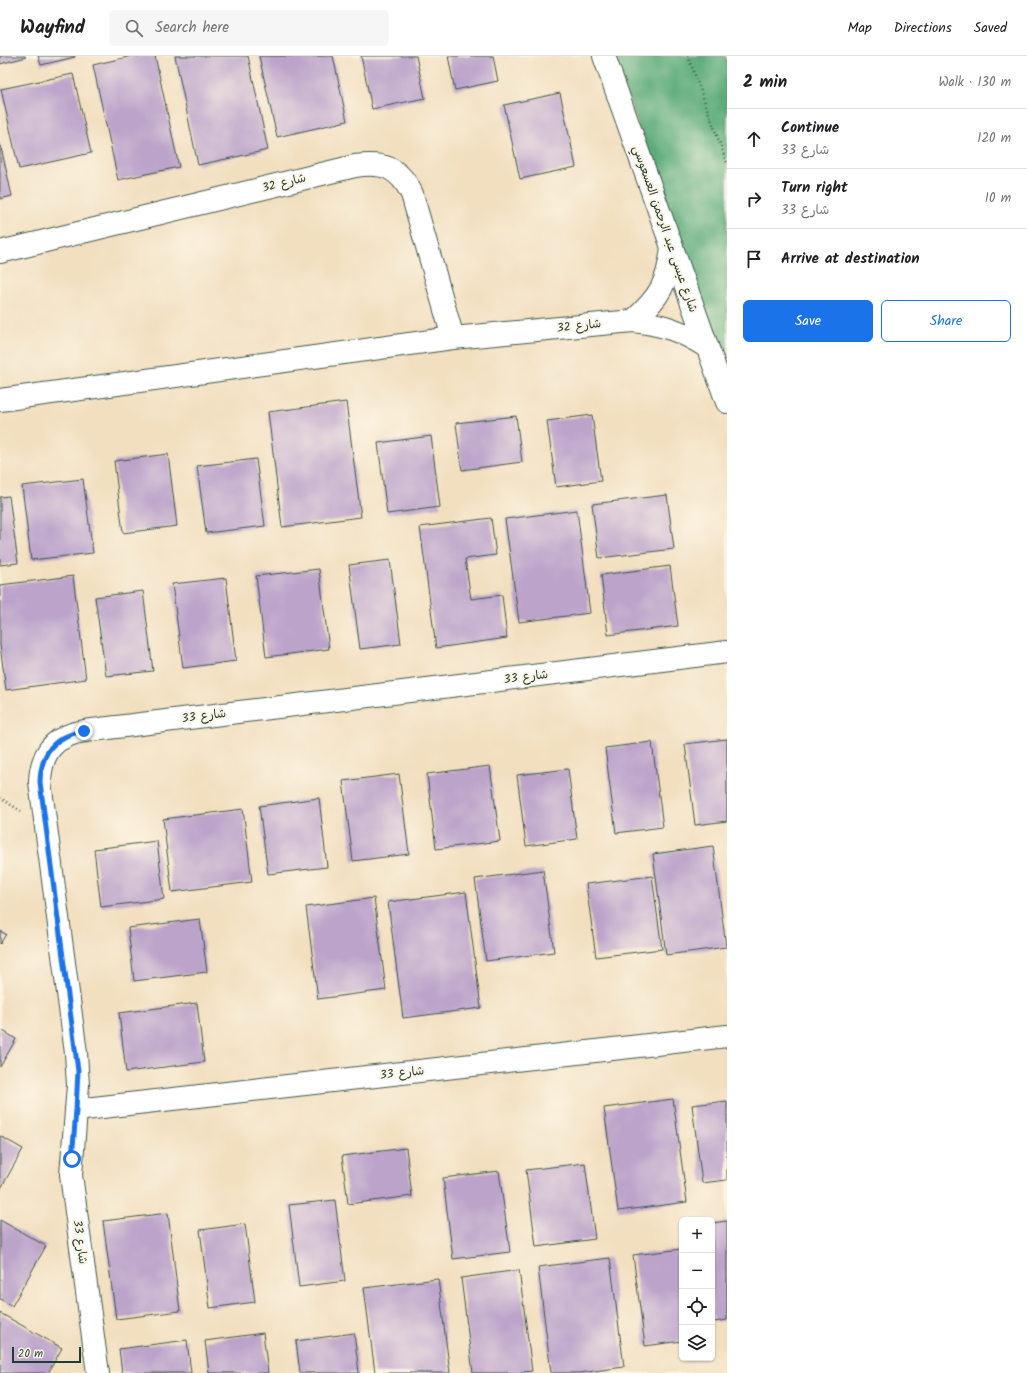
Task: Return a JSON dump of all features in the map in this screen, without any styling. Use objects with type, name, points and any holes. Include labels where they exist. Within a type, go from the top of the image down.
[{"type":"street","name":"شارع عيسى عبد الرحمن العسعوسي","points":[[604,56],[727,402]]},
{"type":"street","name":"شارع 32","points":[[0,252],[355,166],[372,164],[391,169],[399,174],[412,194],[453,338]]},
{"type":"street","points":[[633,321],[649,306],[662,288],[669,268],[672,246]]},
{"type":"street","name":"شارع 32","points":[[0,400],[453,338],[633,321],[653,323],[672,328],[690,336],[707,347]]},
{"type":"street","name":"شارع 33","points":[[98,1373],[71,1175],[78,1071],[40,782],[43,761],[52,745],[66,735],[84,731],[727,652]]},
{"type":"street","name":"شارع 33","points":[[76,1110],[727,1036]]},
{"type":"path","points":[[688,56],[727,163]]},
{"type":"green space","points":[[613,56],[725,56],[727,61],[727,371]]},
{"type":"building","points":[[0,56],[25,56],[26,57],[0,64]]},
{"type":"building","points":[[38,56],[75,56],[75,57],[41,65]]},
{"type":"building","points":[[132,56],[155,56],[179,167],[118,180],[93,65]]},
{"type":"building","points":[[175,56],[248,56],[268,150],[198,165]]},
{"type":"building","points":[[259,56],[333,56],[347,121],[277,137]]},
{"type":"building","points":[[361,56],[416,56],[425,98],[372,109]]},
{"type":"building","points":[[448,56],[493,56],[498,81],[455,90]]},
{"type":"building","points":[[73,74],[91,153],[19,169],[1,89]]},
{"type":"building","points":[[560,93],[576,167],[520,179],[504,105]]},
{"type":"building","points":[[0,143],[12,196],[0,199]]},
{"type":"building","points":[[346,402],[361,517],[282,527],[268,412]]},
{"type":"building","points":[[592,415],[601,481],[556,487],[547,421]]},
{"type":"building","points":[[516,416],[522,462],[462,470],[456,423]]},
{"type":"building","points":[[431,436],[440,507],[387,514],[378,443]]},
{"type":"building","points":[[168,454],[177,526],[123,533],[114,461]]},
{"type":"building","points":[[256,459],[265,526],[206,533],[197,466]]},
{"type":"building","points":[[83,479],[93,553],[31,560],[22,486]]},
{"type":"building","points":[[667,495],[674,549],[599,558],[592,504]]},
{"type":"building","points":[[9,496],[18,563],[0,565],[0,497]]},
{"type":"building","points":[[577,510],[590,613],[519,622],[505,519]]},
{"type":"building","points":[[491,518],[496,555],[465,559],[471,599],[502,595],[507,638],[436,648],[420,527]]},
{"type":"building","points":[[390,560],[401,644],[360,649],[349,565]]},
{"type":"building","points":[[670,566],[678,626],[608,635],[601,575]]},
{"type":"building","points":[[319,569],[329,649],[266,657],[256,576]]},
{"type":"building","points":[[73,576],[86,679],[6,690],[0,645],[0,585]]},
{"type":"building","points":[[226,578],[236,661],[183,668],[172,584]]},
{"type":"building","points":[[143,591],[153,671],[106,676],[95,597]]},
{"type":"building","points":[[727,739],[727,821],[695,825],[685,744]]},
{"type":"building","points":[[652,742],[663,827],[616,833],[605,748]]},
{"type":"building","points":[[490,766],[500,841],[436,849],[427,774]]},
{"type":"building","points":[[568,769],[577,839],[526,846],[517,775]]},
{"type":"building","points":[[399,774],[409,854],[353,861],[343,781]]},
{"type":"building","points":[[319,798],[327,867],[268,874],[259,806]]},
{"type":"building","points":[[243,809],[252,882],[172,892],[163,819]]},
{"type":"building","points":[[157,841],[164,899],[101,907],[94,849]]},
{"type":"building","points":[[713,846],[726,947],[666,955],[653,854]]},
{"type":"building","points":[[543,870],[554,952],[486,961],[475,879]]},
{"type":"building","points":[[652,876],[662,949],[596,957],[586,884]]},
{"type":"building","points":[[466,892],[481,1008],[403,1018],[388,902]]},
{"type":"building","points":[[374,898],[386,990],[318,999],[306,907]]},
{"type":"building","points":[[200,919],[207,972],[134,981],[128,928]]},
{"type":"building","points":[[0,931],[6,934],[0,944]]},
{"type":"building","points":[[197,1003],[204,1062],[126,1072],[119,1013]]},
{"type":"building","points":[[0,1029],[16,1039],[0,1067]]},
{"type":"building","points":[[673,1099],[687,1202],[618,1211],[604,1108]]},
{"type":"building","points":[[727,1101],[727,1180],[702,1183],[692,1105]]},
{"type":"building","points":[[0,1136],[23,1149],[0,1190]]},
{"type":"building","points":[[406,1148],[412,1196],[348,1204],[342,1156]]},
{"type":"building","points":[[585,1163],[595,1239],[536,1247],[526,1170]]},
{"type":"building","points":[[499,1171],[510,1252],[453,1259],[443,1178]]},
{"type":"building","points":[[335,1200],[345,1281],[299,1287],[289,1205]]},
{"type":"building","points":[[168,1213],[180,1311],[116,1319],[103,1221]]},
{"type":"building","points":[[0,1220],[46,1246],[12,1306],[0,1299]]},
{"type":"building","points":[[727,1221],[727,1320],[715,1322],[715,1253],[715,1223]]},
{"type":"building","points":[[245,1224],[255,1302],[210,1308],[200,1230]]},
{"type":"building","points":[[679,1249],[679,1341],[645,1346],[633,1255]]},
{"type":"building","points":[[610,1258],[624,1367],[579,1373],[551,1373],[538,1267]]},
{"type":"building","points":[[519,1270],[532,1371],[515,1373],[473,1373],[461,1278]]},
{"type":"building","points":[[438,1279],[450,1373],[375,1373],[364,1288]]},
{"type":"building","points":[[0,1313],[62,1348],[48,1373],[0,1373]]},
{"type":"building","points":[[263,1333],[268,1373],[209,1373],[205,1341]]},
{"type":"building","points":[[354,1333],[359,1373],[300,1373],[296,1341]]},
{"type":"building","points":[[187,1340],[191,1373],[122,1373],[119,1349]]},
{"type":"route","points":[[72,1159],[78,1071],[40,782],[43,761],[52,745],[66,735],[84,731]]}]
